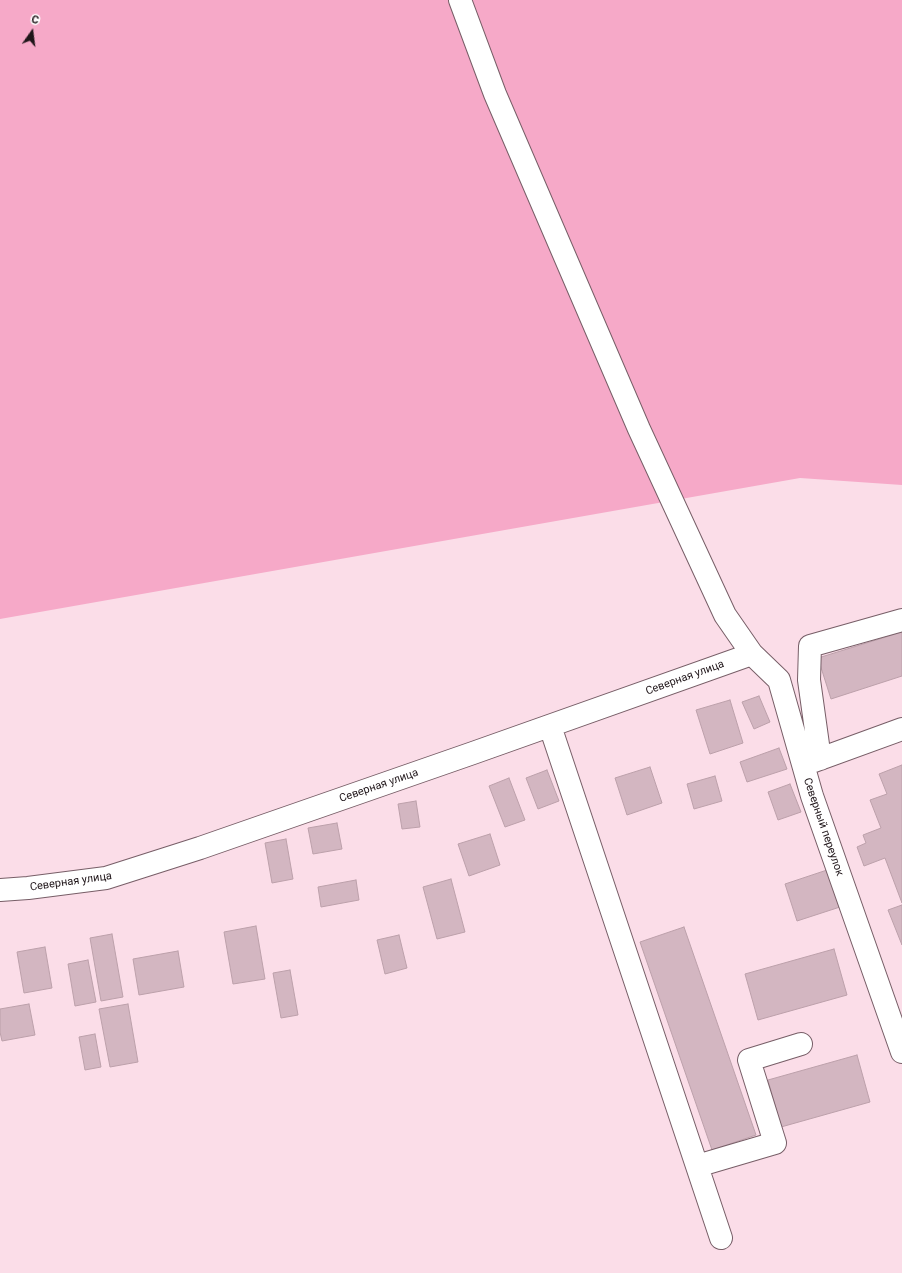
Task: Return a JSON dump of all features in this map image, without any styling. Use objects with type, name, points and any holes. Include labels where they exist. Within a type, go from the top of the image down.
[{"type":"street","name":"Северный переулок","points":[[460,0],[495,94],[639,429],[725,615],[752,654],[780,680],[811,762],[812,796],[902,1052]]},
{"type":"street","points":[[902,620],[810,646],[809,680],[811,762],[902,729]]},
{"type":"street","name":"Северная улица","points":[[0,890],[106,878],[200,848],[752,654]]},
{"type":"street","points":[[550,726],[721,1238]]},
{"type":"street","points":[[697,1166],[775,1143],[749,1060],[801,1044]]},
{"type":"shaded area","points":[[0,0],[902,0],[902,485],[800,478],[0,619]]},
{"type":"building","points":[[902,632],[902,676],[831,699],[818,658]]},
{"type":"building","points":[[759,696],[770,722],[754,729],[742,702]]},
{"type":"building","points":[[730,700],[743,743],[710,754],[696,710]]},
{"type":"building","points":[[779,748],[787,769],[747,782],[740,762]]},
{"type":"building","points":[[902,765],[902,903],[885,858],[864,866],[857,847],[866,843],[863,835],[881,828],[870,800],[887,794],[879,774]]},
{"type":"building","points":[[650,767],[662,803],[627,815],[615,778]]},
{"type":"building","points":[[547,770],[559,801],[538,809],[526,778]]},
{"type":"building","points":[[715,776],[722,801],[694,809],[687,784]]},
{"type":"building","points":[[509,778],[525,820],[505,827],[489,786]]},
{"type":"building","points":[[790,784],[801,812],[778,820],[768,792]]},
{"type":"building","points":[[416,801],[420,827],[402,829],[398,804]]},
{"type":"building","points":[[337,823],[342,849],[313,854],[308,828]]},
{"type":"building","points":[[490,834],[500,865],[469,876],[458,844]]},
{"type":"building","points":[[286,839],[293,879],[272,883],[265,843]]},
{"type":"building","points":[[827,870],[840,907],[797,921],[785,884]]},
{"type":"building","points":[[451,879],[465,932],[437,939],[423,887]]},
{"type":"building","points":[[356,880],[359,900],[321,907],[318,887]]},
{"type":"building","points":[[902,905],[902,945],[888,910]]},
{"type":"building","points":[[256,926],[265,979],[233,984],[224,932]]},
{"type":"building","points":[[684,927],[756,1135],[712,1150],[640,942]]},
{"type":"building","points":[[112,934],[123,997],[101,1001],[90,938]]},
{"type":"building","points":[[399,935],[407,968],[385,974],[377,940]]},
{"type":"building","points":[[45,947],[52,988],[24,993],[17,952]]},
{"type":"building","points":[[834,949],[847,995],[758,1020],[745,974]]},
{"type":"building","points":[[178,951],[184,987],[139,995],[133,959]]},
{"type":"building","points":[[88,960],[96,1002],[75,1006],[68,964]]},
{"type":"building","points":[[290,970],[298,1015],[281,1018],[273,973]]},
{"type":"building","points":[[29,1004],[35,1035],[2,1041],[0,1032],[0,1009]]},
{"type":"building","points":[[128,1004],[138,1062],[110,1067],[99,1009]]},
{"type":"building","points":[[95,1034],[101,1067],[85,1070],[79,1037]]},
{"type":"building","points":[[857,1055],[870,1102],[781,1127],[768,1080]]}]
